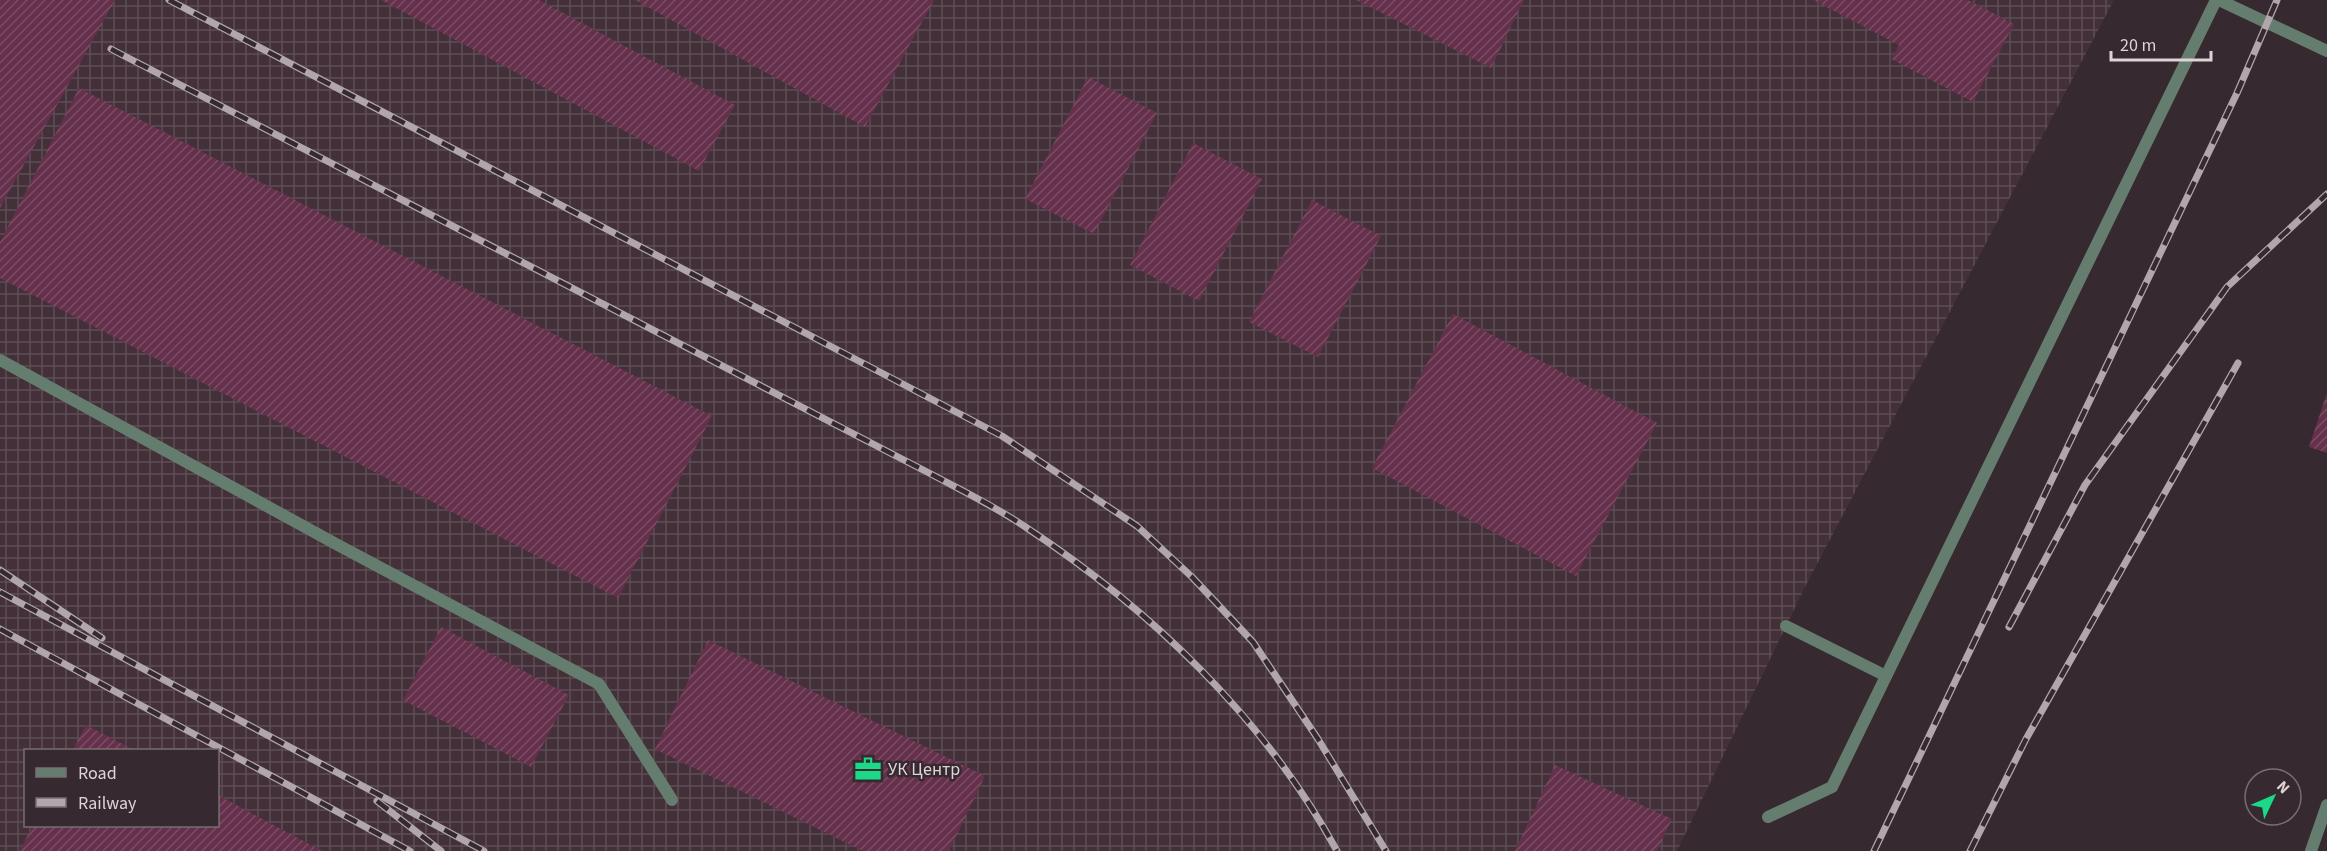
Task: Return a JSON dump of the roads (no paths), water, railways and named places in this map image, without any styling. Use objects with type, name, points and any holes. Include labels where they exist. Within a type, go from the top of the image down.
[{"type":"street","points":[[1768,817],[1832,788],[2218,0],[2327,51]]},
{"type":"street","points":[[0,360],[598,684],[672,800]]},
{"type":"street","points":[[1786,626],[1886,676]]},
{"type":"street","points":[[2311,851],[2327,806]]},
{"type":"railway","points":[[169,0],[1002,436],[1137,526],[1192,577],[1253,642],[1318,739],[1386,851]]},
{"type":"railway","points":[[1874,851],[2237,93],[2277,0]]},
{"type":"railway","points":[[111,49],[929,473],[1024,526],[1071,558],[1116,593],[1200,669],[1275,755],[1308,802],[1337,851]]},
{"type":"railway","points":[[2009,627],[2085,485],[2227,287],[2327,194]]},
{"type":"railway","points":[[1970,851],[2026,739],[2238,363]]},
{"type":"railway","points":[[0,570],[102,638]]},
{"type":"railway","points":[[0,592],[484,851]]},
{"type":"railway","points":[[0,629],[410,851]]},
{"type":"railway","points":[[377,801],[441,851]]},
{"type":"place","name":"УК Центр","points":[[868,769]]}]
